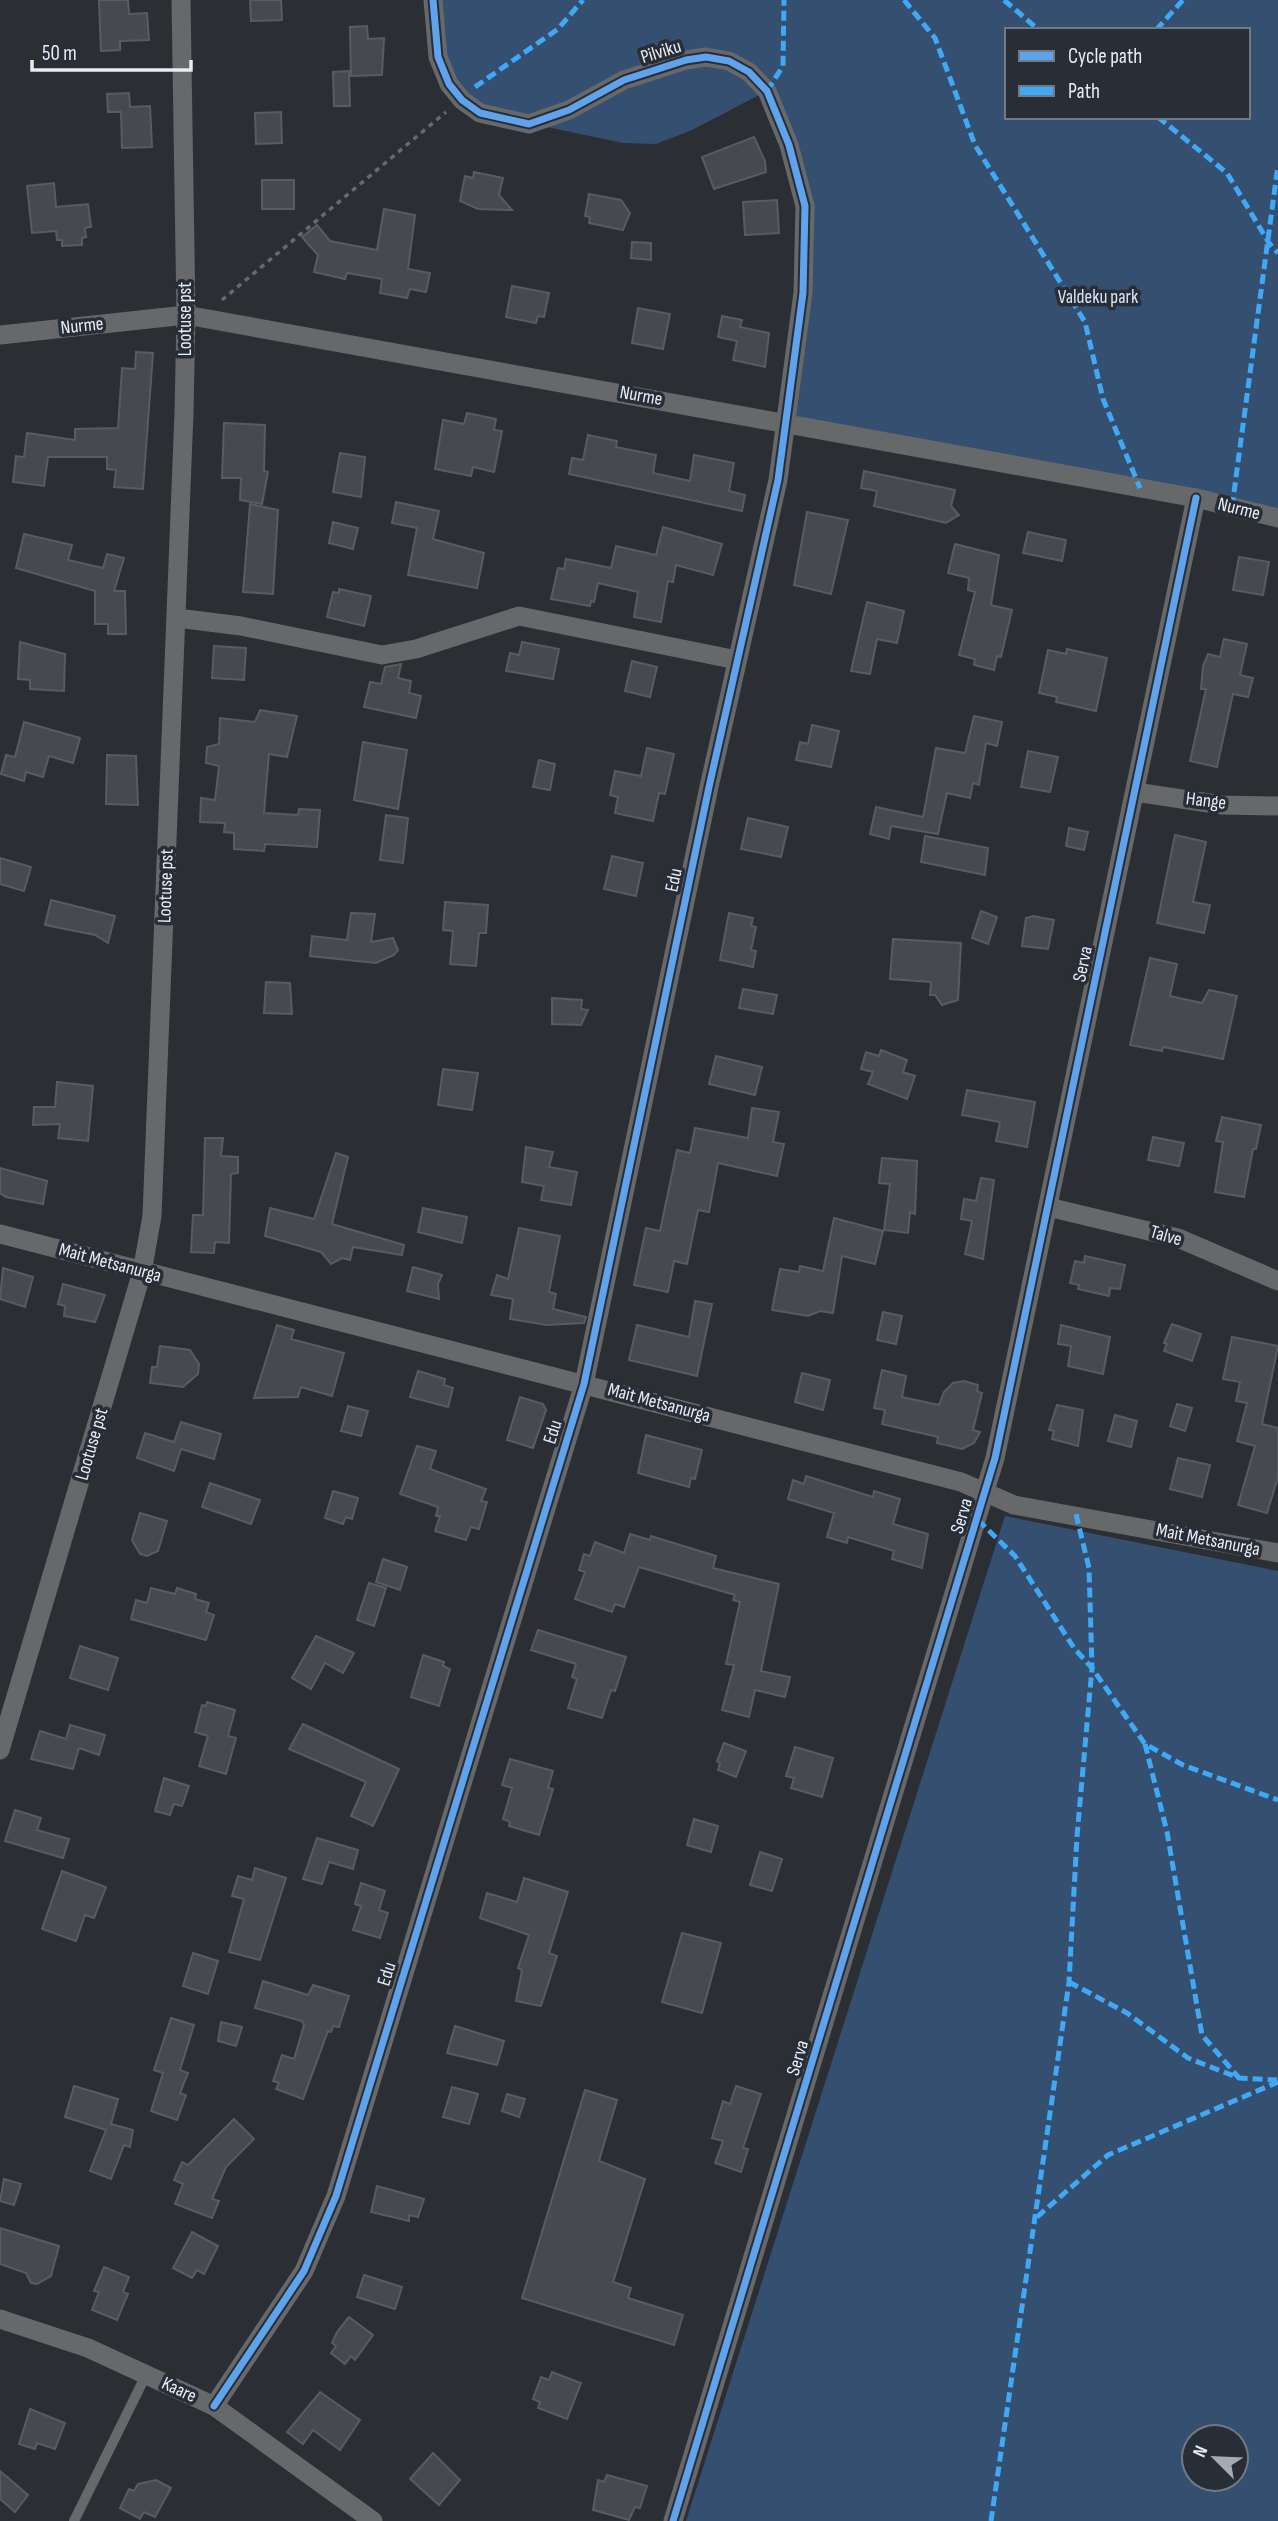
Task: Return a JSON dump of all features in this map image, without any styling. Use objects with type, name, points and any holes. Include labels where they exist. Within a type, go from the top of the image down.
[{"type":"street","name":"Lootuse pst","points":[[1,1743],[142,1272],[152,1216],[177,618],[193,316],[181,0]]},
{"type":"street","points":[[433,0],[439,57],[449,84],[462,100]]},
{"type":"street","name":"Pilviku","points":[[462,100],[481,113],[529,124],[569,110],[624,80],[706,57],[729,61],[762,82],[789,145],[805,206],[803,293],[784,422]]},
{"type":"street","name":"Nurme","points":[[0,335],[193,316],[1196,498],[1278,518]]},
{"type":"street","name":"Edu","points":[[214,2406],[304,2271],[336,2196],[584,1384],[737,660],[778,480],[784,422]]},
{"type":"street","name":"Serva","points":[[673,2521],[986,1492],[1196,498]]},
{"type":"street","points":[[177,618],[241,626],[382,655],[416,649],[519,616],[737,660]]},
{"type":"street","name":"Hange","points":[[1135,792],[1222,805],[1278,806]]},
{"type":"street","name":"Talve","points":[[1048,1207],[1178,1238],[1278,1281]]},
{"type":"street","name":"Mait Metsanurga","points":[[0,1234],[961,1482],[1014,1505],[1278,1553]]},
{"type":"street","name":"Kaare","points":[[0,2319],[88,2348],[214,2406],[373,2521]]},
{"type":"lane","points":[[74,2521],[146,2375]]},
{"type":"path","points":[[193,316],[430,123],[462,100]]},
{"type":"green space","name":"Valdeku park","points":[[433,0],[1278,0],[1278,518],[784,422],[805,206],[767,91],[692,130],[656,144],[623,143],[481,113],[449,84]]},
{"type":"green space","points":[[1005,1516],[1278,1571],[1278,2521],[686,2521]]},
{"type":"building","points":[[99,0],[128,0],[129,14],[147,13],[149,40],[120,41],[120,50],[101,51]]},
{"type":"building","points":[[250,0],[281,0],[282,20],[251,21]]},
{"type":"building","points":[[367,26],[368,39],[384,38],[382,75],[351,76],[350,27]]},
{"type":"building","points":[[349,71],[350,106],[334,106],[333,72]]},
{"type":"building","points":[[129,93],[130,107],[150,106],[152,147],[122,148],[121,112],[108,112],[107,94]]},
{"type":"building","points":[[281,112],[282,143],[256,144],[255,113]]},
{"type":"building","points":[[754,137],[765,161],[766,172],[714,189],[702,157]]},
{"type":"building","points":[[474,172],[503,178],[499,195],[512,210],[478,209],[460,201],[465,176],[473,178]]},
{"type":"building","points":[[262,180],[294,180],[294,209],[262,209]]},
{"type":"building","points":[[54,183],[56,207],[88,204],[91,227],[85,228],[86,237],[82,238],[82,245],[62,246],[62,240],[57,240],[56,231],[32,233],[27,186]]},
{"type":"building","points":[[589,194],[621,200],[630,213],[623,230],[589,223],[590,217],[585,216]]},
{"type":"building","points":[[777,200],[779,233],[745,235],[743,202]]},
{"type":"building","points":[[384,209],[415,215],[408,269],[430,273],[426,292],[410,289],[407,298],[380,293],[382,279],[347,273],[345,279],[314,272],[318,255],[302,237],[317,225],[330,241],[377,250]]},
{"type":"building","points":[[632,242],[651,243],[651,260],[631,258]]},
{"type":"building","points":[[512,286],[549,293],[544,317],[538,316],[536,323],[506,317]]},
{"type":"building","points":[[638,308],[670,314],[663,349],[632,343]]},
{"type":"building","points":[[722,316],[742,320],[740,327],[769,333],[765,367],[733,360],[737,341],[718,337]]},
{"type":"building","points":[[136,352],[153,353],[143,489],[114,487],[116,470],[107,469],[107,457],[48,457],[44,486],[13,482],[16,456],[24,457],[27,433],[75,440],[75,429],[118,428],[122,368],[135,369]]},
{"type":"building","points":[[467,413],[496,419],[494,430],[502,431],[494,472],[473,467],[471,476],[435,469],[443,420],[464,424]]},
{"type":"building","points":[[224,423],[265,425],[264,471],[268,472],[262,504],[240,500],[241,478],[222,478]]},
{"type":"building","points":[[588,435],[617,441],[616,447],[656,455],[653,473],[690,481],[694,455],[734,463],[729,491],[745,495],[742,511],[569,474],[572,458],[583,460]]},
{"type":"building","points":[[340,453],[365,457],[361,497],[333,492]]},
{"type":"building","points":[[864,471],[955,490],[951,506],[959,515],[946,523],[874,506],[877,491],[861,488]]},
{"type":"building","points":[[396,502],[439,511],[433,539],[484,553],[477,588],[408,575],[417,528],[392,523]]},
{"type":"building","points":[[250,504],[278,510],[273,594],[243,592]]},
{"type":"building","points":[[807,512],[848,520],[831,594],[794,585]]},
{"type":"building","points":[[333,522],[358,528],[353,549],[329,543]]},
{"type":"building","points":[[663,527],[722,544],[713,575],[676,565],[673,582],[668,581],[661,622],[634,617],[638,592],[598,583],[594,602],[591,601],[590,606],[551,599],[558,568],[564,569],[566,559],[611,568],[616,546],[656,555]]},
{"type":"building","points":[[1028,532],[1066,540],[1062,561],[1023,553]]},
{"type":"building","points":[[24,534],[72,545],[68,560],[103,568],[107,554],[124,558],[114,591],[125,591],[126,634],[108,634],[108,624],[95,624],[95,591],[16,568]]},
{"type":"building","points":[[955,544],[999,555],[991,605],[1012,610],[1001,657],[997,656],[994,670],[974,665],[975,659],[959,655],[975,592],[968,590],[969,578],[948,573]]},
{"type":"building","points":[[1239,557],[1269,562],[1263,595],[1233,590]]},
{"type":"building","points":[[339,589],[371,596],[364,626],[327,617],[333,592],[339,593]]},
{"type":"building","points":[[867,602],[904,611],[897,643],[877,639],[870,674],[851,671]]},
{"type":"building","points":[[1224,639],[1247,644],[1240,675],[1253,678],[1248,697],[1233,694],[1217,767],[1190,761],[1206,689],[1201,689],[1203,666],[1208,654],[1220,657]]},
{"type":"building","points":[[20,642],[65,654],[64,691],[30,689],[30,680],[18,679]]},
{"type":"building","points":[[522,642],[559,649],[553,679],[506,671],[510,653],[519,655]]},
{"type":"building","points":[[214,646],[246,648],[244,680],[212,678]]},
{"type":"building","points":[[1067,649],[1107,658],[1096,711],[1056,702],[1057,697],[1039,693],[1048,650],[1066,654]]},
{"type":"building","points":[[632,661],[657,667],[650,697],[625,691]]},
{"type":"building","points":[[401,664],[398,678],[411,681],[409,693],[421,696],[416,718],[364,707],[370,682],[381,684],[385,667]]},
{"type":"building","points":[[260,710],[297,716],[287,757],[269,754],[264,813],[298,815],[299,809],[320,810],[317,847],[265,844],[264,851],[234,849],[234,833],[224,832],[225,823],[200,822],[201,798],[215,800],[219,766],[206,763],[207,747],[219,744],[220,718],[255,722]]},
{"type":"building","points":[[974,716],[1002,722],[997,746],[986,743],[979,785],[973,783],[970,798],[947,793],[938,834],[891,826],[889,839],[870,834],[876,807],[923,817],[936,748],[965,753]]},
{"type":"building","points":[[24,722],[80,738],[73,763],[49,756],[43,777],[26,772],[24,781],[1,774],[6,755],[15,757]]},
{"type":"building","points":[[812,725],[839,731],[831,767],[796,760],[800,742],[808,744]]},
{"type":"building","points":[[363,742],[407,750],[398,809],[354,800]]},
{"type":"building","points":[[647,748],[674,754],[665,794],[659,793],[653,821],[615,813],[618,797],[610,795],[615,771],[641,776]]},
{"type":"building","points":[[1028,751],[1058,757],[1050,792],[1021,787]]},
{"type":"building","points":[[107,755],[136,756],[138,805],[106,804]]},
{"type":"building","points":[[539,760],[555,764],[550,790],[533,787]]},
{"type":"building","points":[[386,815],[408,818],[403,863],[380,860]]},
{"type":"building","points":[[748,818],[788,827],[781,857],[741,849]]},
{"type":"building","points":[[1069,828],[1088,832],[1084,850],[1066,846]]},
{"type":"building","points":[[1175,835],[1206,842],[1193,902],[1210,905],[1204,933],[1157,923]]},
{"type":"building","points":[[925,836],[988,848],[985,875],[921,862]]},
{"type":"building","points":[[612,856],[643,863],[636,896],[604,889]]},
{"type":"building","points":[[0,858],[31,867],[24,891],[0,884]]},
{"type":"building","points":[[51,900],[115,916],[108,943],[95,935],[45,925]]},
{"type":"building","points":[[445,902],[488,905],[486,933],[479,933],[476,966],[450,964],[453,931],[443,930]]},
{"type":"building","points":[[981,911],[997,917],[988,944],[972,938]]},
{"type":"building","points":[[351,913],[375,914],[371,942],[393,938],[398,950],[394,955],[376,963],[310,956],[312,936],[347,940]]},
{"type":"building","points":[[729,913],[753,918],[751,926],[756,927],[751,950],[756,951],[753,967],[720,960]]},
{"type":"building","points":[[1033,916],[1054,920],[1048,949],[1022,946],[1026,918]]},
{"type":"building","points":[[893,939],[961,943],[958,1000],[942,1005],[935,995],[930,995],[931,982],[890,979]]},
{"type":"building","points":[[1150,958],[1177,964],[1170,996],[1202,1003],[1209,990],[1237,996],[1223,1059],[1163,1047],[1162,1051],[1130,1045]]},
{"type":"building","points":[[266,982],[290,983],[292,1014],[264,1013]]},
{"type":"building","points":[[743,989],[777,995],[773,1014],[739,1008]]},
{"type":"building","points":[[552,998],[582,1000],[581,1009],[588,1010],[581,1025],[552,1024]]},
{"type":"building","points":[[881,1050],[907,1060],[903,1072],[915,1076],[907,1099],[868,1084],[873,1072],[861,1069],[866,1052],[879,1056]]},
{"type":"building","points":[[716,1056],[762,1067],[755,1095],[709,1084]]},
{"type":"building","points":[[443,1069],[478,1073],[472,1110],[438,1105]]},
{"type":"building","points":[[57,1082],[93,1086],[88,1141],[58,1138],[60,1124],[33,1125],[34,1107],[55,1107]]},
{"type":"building","points":[[967,1090],[1035,1102],[1027,1147],[996,1141],[1000,1122],[962,1115]]},
{"type":"building","points":[[752,1108],[779,1112],[773,1142],[784,1144],[777,1176],[718,1163],[709,1212],[698,1210],[687,1264],[674,1261],[668,1292],[634,1285],[646,1228],[660,1231],[677,1150],[690,1153],[695,1128],[748,1138]]},
{"type":"building","points":[[1222,1117],[1261,1125],[1256,1149],[1253,1149],[1244,1197],[1215,1192],[1223,1142],[1216,1141]]},
{"type":"building","points":[[1153,1137],[1184,1143],[1179,1166],[1148,1160]]},
{"type":"building","points":[[205,1138],[223,1138],[221,1156],[238,1157],[238,1173],[231,1174],[229,1243],[215,1242],[214,1253],[191,1252],[193,1215],[203,1215]]},
{"type":"building","points":[[526,1147],[553,1152],[549,1167],[577,1172],[571,1205],[541,1200],[544,1186],[522,1182]]},
{"type":"building","points":[[336,1153],[348,1157],[332,1224],[404,1245],[402,1255],[353,1247],[350,1260],[342,1258],[331,1264],[321,1252],[265,1236],[270,1208],[314,1219]]},
{"type":"building","points":[[882,1158],[917,1161],[915,1214],[910,1212],[908,1233],[884,1230],[890,1184],[879,1183]]},
{"type":"building","points":[[0,1168],[47,1181],[43,1204],[6,1197],[0,1193]]},
{"type":"building","points":[[981,1178],[994,1180],[983,1259],[965,1254],[972,1221],[961,1219],[964,1199],[976,1201]]},
{"type":"building","points":[[423,1208],[467,1217],[462,1243],[418,1232]]},
{"type":"building","points":[[834,1218],[883,1231],[875,1264],[842,1256],[833,1313],[820,1311],[808,1316],[772,1310],[780,1269],[799,1272],[800,1266],[823,1271]]},
{"type":"building","points":[[519,1228],[560,1236],[549,1292],[556,1294],[553,1309],[586,1317],[584,1323],[547,1325],[510,1319],[513,1299],[491,1295],[497,1275],[508,1279]]},
{"type":"building","points":[[1085,1256],[1125,1265],[1120,1289],[1110,1288],[1109,1296],[1078,1289],[1079,1285],[1070,1283],[1075,1261],[1084,1263]]},
{"type":"building","points":[[413,1267],[442,1275],[438,1284],[439,1299],[407,1291]]},
{"type":"building","points":[[3,1268],[33,1277],[25,1307],[0,1299]]},
{"type":"building","points":[[63,1284],[105,1295],[95,1322],[64,1316],[65,1306],[58,1304]]},
{"type":"building","points":[[695,1301],[712,1304],[697,1376],[629,1360],[637,1325],[689,1337]]},
{"type":"building","points":[[883,1312],[902,1316],[896,1344],[877,1340]]},
{"type":"building","points":[[1172,1324],[1201,1334],[1192,1361],[1164,1351],[1167,1344],[1164,1343]]},
{"type":"building","points":[[277,1325],[294,1330],[291,1339],[344,1353],[332,1396],[301,1387],[298,1397],[254,1398]]},
{"type":"building","points":[[1061,1325],[1110,1337],[1103,1374],[1068,1366],[1071,1346],[1058,1344]]},
{"type":"building","points":[[1232,1337],[1278,1346],[1262,1424],[1278,1428],[1278,1477],[1267,1513],[1238,1505],[1255,1446],[1237,1441],[1247,1403],[1236,1401],[1240,1382],[1223,1379]]},
{"type":"building","points":[[160,1346],[190,1350],[199,1364],[198,1374],[183,1387],[150,1383],[152,1367],[157,1367]]},
{"type":"building","points":[[882,1370],[906,1376],[902,1397],[939,1405],[944,1392],[953,1383],[964,1381],[978,1385],[977,1391],[982,1393],[973,1430],[980,1432],[974,1443],[962,1449],[937,1443],[938,1437],[882,1424],[885,1410],[874,1408]]},
{"type":"building","points":[[418,1371],[445,1379],[444,1385],[453,1388],[448,1407],[410,1397]]},
{"type":"building","points":[[802,1373],[830,1380],[823,1410],[795,1402]]},
{"type":"building","points":[[520,1397],[543,1404],[546,1410],[533,1448],[507,1440]]},
{"type":"building","points":[[1177,1404],[1192,1408],[1185,1431],[1170,1426]]},
{"type":"building","points":[[1057,1405],[1083,1410],[1078,1446],[1052,1439],[1054,1431],[1049,1430]]},
{"type":"building","points":[[348,1406],[368,1411],[361,1436],[341,1431]]},
{"type":"building","points":[[1115,1415],[1137,1421],[1131,1447],[1108,1441]]},
{"type":"building","points":[[181,1422],[221,1434],[214,1459],[181,1449],[174,1471],[137,1458],[145,1433],[174,1442]]},
{"type":"building","points":[[646,1435],[702,1450],[695,1479],[691,1478],[689,1487],[638,1473]]},
{"type":"building","points":[[417,1446],[436,1451],[430,1469],[486,1489],[481,1501],[487,1502],[479,1529],[471,1527],[466,1540],[435,1531],[440,1516],[436,1516],[438,1507],[400,1494]]},
{"type":"building","points":[[1178,1458],[1210,1465],[1202,1497],[1170,1489]]},
{"type":"building","points":[[806,1476],[873,1497],[874,1491],[900,1499],[893,1524],[928,1534],[922,1568],[892,1559],[894,1551],[848,1537],[847,1543],[827,1537],[834,1513],[788,1499],[793,1480],[804,1484]]},
{"type":"building","points":[[210,1483],[260,1500],[251,1524],[202,1507]]},
{"type":"building","points":[[333,1491],[358,1498],[352,1519],[346,1517],[343,1524],[325,1518]]},
{"type":"building","points":[[140,1513],[167,1521],[158,1551],[147,1556],[140,1554],[132,1540]]},
{"type":"building","points":[[630,1534],[650,1540],[651,1536],[716,1556],[713,1568],[779,1584],[761,1671],[790,1677],[785,1697],[755,1690],[749,1717],[722,1710],[734,1665],[726,1664],[740,1602],[733,1600],[735,1595],[639,1567],[624,1607],[615,1604],[612,1612],[575,1599],[585,1572],[579,1570],[584,1554],[590,1556],[595,1542],[624,1553]]},
{"type":"building","points":[[383,1559],[407,1567],[400,1590],[376,1582]]},
{"type":"building","points":[[369,1583],[386,1588],[374,1626],[357,1620]]},
{"type":"building","points":[[151,1588],[175,1594],[177,1588],[196,1594],[195,1599],[209,1603],[206,1612],[214,1615],[206,1640],[131,1619],[136,1600],[147,1603]]},
{"type":"building","points":[[538,1630],[626,1657],[615,1691],[611,1690],[602,1718],[568,1708],[577,1679],[572,1677],[576,1664],[531,1650]]},
{"type":"building","points":[[316,1636],[354,1653],[343,1673],[325,1663],[311,1689],[292,1678]]},
{"type":"building","points":[[80,1646],[118,1658],[108,1690],[70,1678]]},
{"type":"building","points":[[423,1655],[444,1662],[443,1666],[450,1669],[439,1706],[411,1697]]},
{"type":"building","points":[[207,1702],[235,1710],[228,1736],[236,1738],[226,1774],[199,1766],[208,1736],[195,1732],[202,1705],[206,1706]]},
{"type":"building","points":[[303,1724],[399,1769],[373,1826],[351,1816],[366,1782],[289,1749]]},
{"type":"building","points":[[70,1725],[105,1735],[99,1755],[79,1748],[73,1769],[31,1759],[40,1731],[66,1739]]},
{"type":"building","points":[[724,1743],[746,1751],[736,1777],[718,1770],[720,1763],[717,1761]]},
{"type":"building","points":[[795,1747],[833,1758],[822,1797],[791,1788],[794,1778],[786,1776]]},
{"type":"building","points":[[510,1759],[553,1771],[548,1788],[553,1789],[539,1835],[509,1826],[510,1822],[503,1819],[512,1788],[502,1785]]},
{"type":"building","points":[[164,1778],[189,1786],[182,1806],[174,1804],[170,1815],[155,1811]]},
{"type":"building","points":[[15,1810],[41,1818],[37,1830],[69,1839],[63,1858],[5,1841]]},
{"type":"building","points":[[694,1819],[718,1826],[711,1852],[687,1845]]},
{"type":"building","points":[[317,1838],[358,1850],[353,1869],[329,1862],[322,1884],[303,1879]]},
{"type":"building","points":[[760,1852],[782,1859],[772,1891],[750,1885]]},
{"type":"building","points":[[255,1868],[286,1878],[260,1960],[229,1952],[244,1899],[232,1896],[238,1876],[252,1880]]},
{"type":"building","points":[[62,1871],[106,1887],[94,1918],[85,1915],[76,1941],[42,1929]]},
{"type":"building","points":[[524,1878],[568,1892],[549,1953],[557,1956],[541,2006],[516,2001],[522,1970],[518,1968],[529,1935],[480,1918],[487,1893],[517,1902]]},
{"type":"building","points":[[361,1883],[385,1891],[379,1910],[388,1913],[380,1938],[353,1930],[361,1906],[355,1904]]},
{"type":"building","points":[[682,1933],[721,1943],[702,2013],[662,2002]]},
{"type":"building","points":[[193,1953],[218,1961],[208,1994],[183,1986]]},
{"type":"building","points":[[263,1981],[308,1995],[313,1985],[349,1996],[339,2027],[333,2026],[331,2032],[328,2031],[303,2099],[276,2089],[279,2083],[273,2081],[282,2055],[294,2059],[304,2025],[302,2021],[255,2008]]},
{"type":"building","points":[[171,2018],[194,2025],[180,2070],[188,2073],[180,2093],[186,2095],[177,2120],[151,2111],[163,2073],[154,2070]]},
{"type":"building","points":[[221,2022],[242,2027],[236,2046],[218,2041]]},
{"type":"building","points":[[455,2026],[504,2041],[497,2065],[447,2053]]},
{"type":"building","points":[[74,2086],[118,2099],[111,2124],[133,2130],[130,2147],[124,2145],[111,2179],[90,2171],[106,2130],[65,2117]]},
{"type":"building","points":[[736,2086],[761,2094],[743,2148],[748,2149],[741,2172],[715,2163],[723,2141],[712,2138],[723,2101],[730,2104]]},
{"type":"building","points":[[452,2087],[478,2094],[469,2124],[443,2117]]},
{"type":"building","points":[[585,2090],[617,2100],[599,2161],[645,2179],[613,2282],[631,2288],[628,2298],[683,2315],[674,2345],[522,2298]]},
{"type":"building","points":[[507,2094],[525,2099],[519,2117],[502,2111]]},
{"type":"building","points":[[234,2119],[254,2139],[226,2167],[212,2199],[219,2201],[212,2218],[175,2204],[183,2184],[174,2180],[182,2162],[188,2165]]},
{"type":"building","points":[[4,2179],[21,2184],[14,2205],[0,2201]]},
{"type":"building","points":[[377,2186],[424,2199],[418,2217],[409,2215],[409,2221],[371,2212]]},
{"type":"building","points":[[0,2228],[59,2246],[51,2276],[37,2284],[31,2283],[26,2273],[0,2264]]},
{"type":"building","points":[[192,2232],[218,2246],[204,2274],[197,2270],[192,2278],[173,2268]]},
{"type":"building","points":[[104,2267],[129,2277],[123,2292],[128,2294],[117,2320],[92,2310],[99,2292],[94,2291]]},
{"type":"building","points":[[364,2275],[402,2287],[395,2309],[357,2297]]},
{"type":"building","points":[[349,2317],[373,2335],[355,2360],[351,2356],[345,2364],[331,2353],[336,2346],[332,2343],[337,2332]]},
{"type":"building","points":[[552,2372],[581,2383],[567,2419],[538,2408],[540,2402],[533,2399],[541,2377],[549,2380]]},
{"type":"building","points":[[320,2392],[360,2420],[340,2450],[313,2430],[303,2444],[287,2432]]},
{"type":"building","points":[[30,2409],[65,2423],[55,2449],[37,2443],[35,2449],[19,2444]]},
{"type":"building","points":[[433,2453],[460,2480],[439,2505],[410,2479]]},
{"type":"building","points":[[0,2471],[28,2495],[15,2512],[0,2499]]},
{"type":"building","points":[[607,2475],[647,2486],[640,2508],[635,2507],[629,2520],[593,2510],[598,2480],[604,2482]]},
{"type":"building","points":[[156,2480],[171,2488],[155,2517],[144,2512],[140,2519],[120,2508],[129,2489],[134,2491],[138,2484]]},
{"type":"marked path","points":[[475,87],[558,29],[583,0]]},
{"type":"marked path","points":[[767,91],[783,66],[784,0]]},
{"type":"marked path","points":[[904,0],[935,38],[975,145],[1085,322],[1103,399],[1140,488]]},
{"type":"marked path","points":[[1004,0],[1037,28]]},
{"type":"marked path","points":[[1158,28],[1183,0]]},
{"type":"marked path","points":[[1160,119],[1227,173],[1269,243],[1278,253]]},
{"type":"marked path","points":[[1232,507],[1278,165]]},
{"type":"marked path","points":[[991,2521],[1069,1982],[1077,1836],[1092,1668],[1089,1568],[1076,1514]]},
{"type":"marked path","points":[[978,1520],[1015,1556],[1074,1648],[1092,1668],[1145,1744],[1183,1765],[1278,1800]]},
{"type":"marked path","points":[[1145,1744],[1167,1832],[1202,2035],[1239,2078]]},
{"type":"marked path","points":[[1069,1982],[1127,2013],[1188,2058],[1239,2078],[1277,2080]]},
{"type":"marked path","points":[[1037,2217],[1108,2155],[1278,2082]]},
{"type":"cycle path","points":[[214,2406],[304,2271],[336,2196],[584,1384],[709,787],[778,480],[803,293],[805,206],[789,145],[767,91],[749,72],[729,61],[706,57],[686,60],[624,80],[569,110],[529,124],[480,113],[462,100],[449,84],[438,57],[433,0]]},
{"type":"cycle path","points":[[673,2521],[995,1458],[1196,498]]}]
